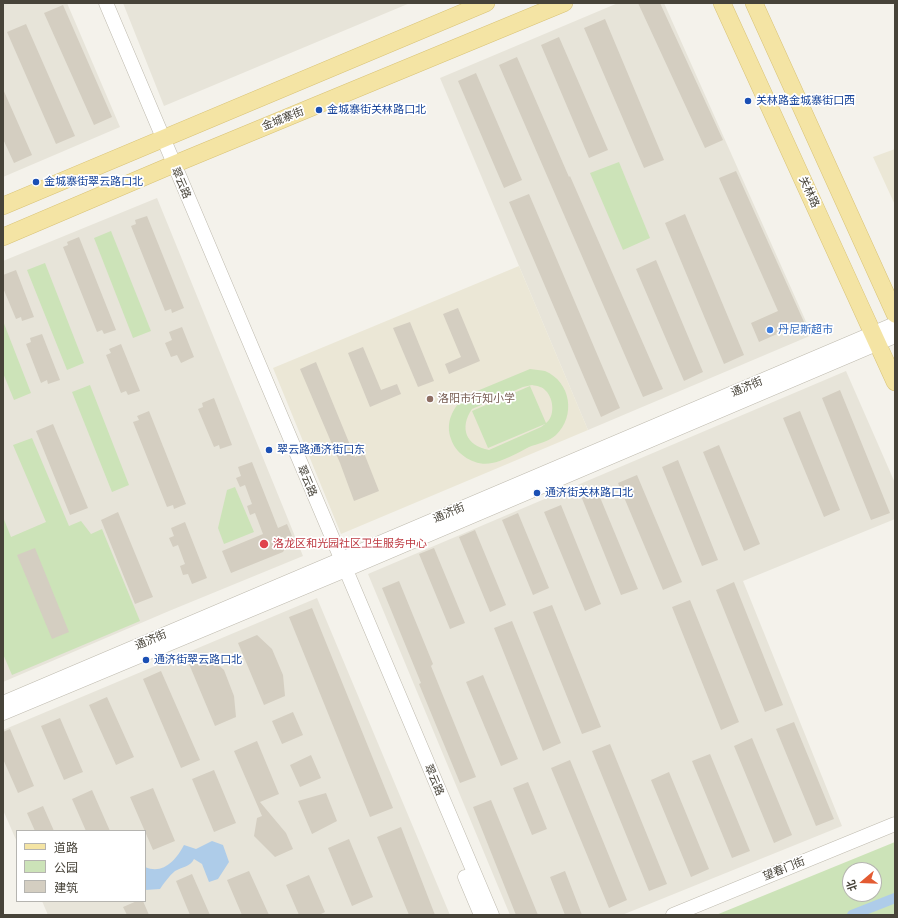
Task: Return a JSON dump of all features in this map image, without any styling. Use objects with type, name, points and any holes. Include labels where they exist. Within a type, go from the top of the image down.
[{"type":"main road","points":[[3,206],[486,3]]},
{"type":"main road","name":"金城寨街","points":[[3,237],[169,166],[564,3]]},
{"type":"main road","name":"关林路","points":[[722,3],[895,382]]},
{"type":"main road","points":[[754,3],[895,314]]},
{"type":"street","name":"翠云路","points":[[97,3],[158,140],[338,566],[481,915]]},
{"type":"street","name":"翠云路","points":[[106,3],[158,140]]},
{"type":"street","name":"通济街","points":[[3,713],[338,566],[875,338],[895,324]]},
{"type":"street","name":"通济街","points":[[875,338],[895,336]]},
{"type":"street","name":"翠云路","points":[[338,566],[492,915]]},
{"type":"street","name":"通济街","points":[[3,703],[338,566]]},
{"type":"street","name":"望春门街","points":[[673,915],[895,824]]},
{"type":"street","name":"望春门街","points":[[698,915],[895,834]]},
{"type":"shaded area","points":[[3,3],[67,3],[120,127],[3,177]]},
{"type":"shaded area","points":[[123,3],[410,3],[164,106]]},
{"type":"shaded area","points":[[618,3],[664,3],[812,335],[588,430],[440,78]]},
{"type":"shaded area","points":[[895,149],[895,205],[873,157]]},
{"type":"shaded area","points":[[157,198],[303,556],[3,682],[3,261]]},
{"type":"shaded area","name":"洛阳市行知小学","points":[[519,266],[588,430],[341,534],[273,368]]},
{"type":"shaded area","points":[[846,371],[895,483],[895,519],[743,581],[842,826],[622,915],[510,915],[368,574]]},
{"type":"shaded area","points":[[317,598],[450,915],[48,915],[42,902],[146,902],[146,830],[16,830],[16,840],[3,810],[3,730]]},
{"type":"green space","points":[[619,162],[650,238],[623,250],[590,173]]},
{"type":"green space","points":[[111,231],[151,331],[133,338],[94,238]]},
{"type":"green space","points":[[45,263],[84,363],[67,370],[27,270]]},
{"type":"green space","points":[[3,321],[31,393],[14,400],[3,373]]},
{"type":"green space","points":[[530,369],[542,370],[554,376],[560,383],[568,400],[568,409],[566,419],[556,435],[500,461],[486,464],[473,461],[462,455],[454,445],[449,433],[451,416],[457,405],[465,396]],"holes":[[[532,385],[543,389],[549,394],[551,399],[551,417],[546,423],[530,386],[472,411],[488,448],[545,424],[489,450],[475,445],[470,440],[467,435],[466,423],[472,409],[523,387]]]},
{"type":"green space","points":[[90,385],[129,485],[112,492],[72,392]]},
{"type":"green space","points":[[32,438],[69,526],[81,521],[91,534],[102,529],[140,621],[12,675],[3,654],[3,517],[11,537],[46,522],[13,445]]},
{"type":"green space","points":[[235,487],[254,532],[224,544],[218,528],[227,490]]},
{"type":"green space","points":[[895,842],[895,915],[716,915],[842,864],[842,902],[882,902],[882,862],[846,862]]},
{"type":"water","points":[[212,841],[223,845],[229,862],[218,879],[209,882],[202,864],[194,859],[188,865],[175,871],[160,889],[146,890],[146,867],[152,869],[163,868],[173,861],[184,845],[196,849]]},
{"type":"building","points":[[638,3],[660,3],[723,140],[705,148]]},
{"type":"building","points":[[63,5],[112,117],[94,125],[44,13]]},
{"type":"building","points":[[605,19],[664,160],[644,168],[584,28]]},
{"type":"building","points":[[26,24],[75,136],[56,144],[7,32]]},
{"type":"building","points":[[559,37],[608,150],[589,158],[541,45]]},
{"type":"building","points":[[517,57],[663,389],[643,397],[499,65]]},
{"type":"building","points":[[476,73],[522,180],[504,188],[458,81]]},
{"type":"building","points":[[3,89],[32,155],[14,163],[3,139]]},
{"type":"building","points":[[736,171],[804,322],[759,342],[751,323],[778,311],[719,178]]},
{"type":"building","points":[[529,194],[620,408],[601,417],[509,202]]},
{"type":"building","points":[[685,214],[744,355],[724,364],[665,223]]},
{"type":"building","points":[[147,216],[184,308],[172,313],[171,309],[165,311],[131,226],[136,224],[135,220]]},
{"type":"building","points":[[79,237],[116,330],[104,334],[102,330],[97,332],[63,247],[68,245],[67,242]]},
{"type":"building","points":[[656,260],[703,372],[684,381],[636,269]]},
{"type":"building","points":[[16,270],[34,317],[22,321],[21,317],[16,319],[3,288],[3,275]]},
{"type":"building","points":[[458,308],[480,361],[449,374],[445,364],[461,357],[443,314]]},
{"type":"building","points":[[410,322],[434,381],[418,387],[393,328]]},
{"type":"building","points":[[182,327],[194,357],[181,363],[177,355],[171,357],[165,343],[172,340],[169,332]]},
{"type":"building","points":[[42,334],[60,380],[48,384],[47,380],[41,383],[26,344],[31,342],[30,338]]},
{"type":"building","points":[[121,344],[140,391],[128,395],[126,391],[121,393],[106,355],[111,353],[109,349]]},
{"type":"building","points":[[363,347],[381,390],[397,384],[401,394],[370,407],[348,353]]},
{"type":"building","points":[[316,362],[355,457],[364,453],[379,491],[354,501],[340,463],[300,369]]},
{"type":"building","points":[[840,390],[890,513],[871,520],[822,398]]},
{"type":"building","points":[[214,398],[232,445],[220,449],[219,445],[214,447],[198,409],[203,407],[202,403]]},
{"type":"building","points":[[149,411],[186,504],[174,509],[173,505],[167,507],[133,422],[139,420],[137,416]]},
{"type":"building","points":[[800,411],[840,510],[824,517],[783,418]]},
{"type":"building","points":[[53,424],[88,508],[70,515],[36,431]]},
{"type":"building","points":[[719,445],[760,544],[744,551],[703,452]]},
{"type":"building","points":[[678,460],[718,560],[702,566],[662,467]]},
{"type":"building","points":[[252,462],[278,528],[287,524],[292,536],[283,552],[231,573],[222,551],[263,534],[255,513],[250,515],[247,506],[252,504],[245,485],[240,487],[236,478],[241,476],[238,467]]},
{"type":"building","points":[[637,475],[682,582],[663,590],[618,483]]},
{"type":"building","points":[[597,490],[638,589],[621,595],[581,496]]},
{"type":"building","points":[[561,505],[601,604],[585,611],[544,512]]},
{"type":"building","points":[[118,512],[153,597],[135,604],[101,520]]},
{"type":"building","points":[[518,513],[549,588],[533,595],[502,520]]},
{"type":"building","points":[[185,522],[207,578],[192,584],[188,574],[183,575],[180,566],[185,564],[178,545],[173,547],[169,538],[174,536],[171,528]]},
{"type":"building","points":[[475,530],[506,605],[490,612],[459,537]]},
{"type":"building","points":[[35,548],[69,632],[52,639],[17,555]]},
{"type":"building","points":[[434,548],[465,623],[450,629],[419,554]]},
{"type":"building","points":[[399,581],[433,664],[431,666],[476,777],[460,783],[419,684],[421,683],[382,588]]},
{"type":"building","points":[[734,582],[783,705],[765,712],[716,590]]},
{"type":"building","points":[[690,600],[739,722],[721,730],[672,607]]},
{"type":"building","points":[[552,605],[601,727],[582,734],[533,612]]},
{"type":"building","points":[[312,608],[393,808],[370,817],[289,617]]},
{"type":"building","points":[[512,621],[561,743],[543,751],[494,628]]},
{"type":"building","points":[[257,635],[272,649],[283,675],[285,696],[264,705],[238,643]]},
{"type":"building","points":[[208,656],[224,670],[234,696],[236,717],[215,726],[189,664]]},
{"type":"building","points":[[161,671],[200,760],[181,768],[143,679]]},
{"type":"building","points":[[483,675],[518,759],[501,766],[466,682]]},
{"type":"building","points":[[107,697],[134,757],[116,765],[89,705]]},
{"type":"building","points":[[293,712],[303,735],[282,744],[272,721]]},
{"type":"building","points":[[60,718],[83,772],[64,780],[41,726]]},
{"type":"building","points":[[794,722],[834,819],[816,826],[776,729]]},
{"type":"building","points":[[10,729],[34,786],[18,793],[3,759],[3,732]]},
{"type":"building","points":[[752,738],[792,835],[774,843],[734,746]]},
{"type":"building","points":[[257,741],[279,794],[260,802],[286,833],[293,849],[275,857],[254,836],[257,818],[262,816],[234,751]]},
{"type":"building","points":[[610,744],[667,884],[649,891],[592,751]]},
{"type":"building","points":[[710,754],[750,851],[732,858],[692,761]]},
{"type":"building","points":[[311,755],[321,778],[300,787],[290,765]]},
{"type":"building","points":[[570,760],[627,900],[609,908],[551,768]]},
{"type":"building","points":[[214,770],[236,823],[214,832],[192,779]]},
{"type":"building","points":[[669,772],[709,869],[691,877],[651,780]]},
{"type":"building","points":[[528,782],[547,829],[532,835],[513,788]]},
{"type":"building","points":[[153,788],[175,841],[153,850],[146,834],[146,830],[144,830],[130,797]]},
{"type":"building","points":[[92,790],[110,830],[86,830],[72,799]]},
{"type":"building","points":[[326,793],[337,821],[312,834],[298,801]]},
{"type":"building","points":[[491,800],[538,915],[516,915],[473,807]]},
{"type":"building","points":[[43,806],[54,830],[35,830],[27,813]]},
{"type":"building","points":[[401,827],[435,915],[409,915],[377,837]]},
{"type":"building","points":[[349,839],[373,897],[352,906],[328,848]]},
{"type":"building","points":[[249,871],[269,915],[242,915],[227,880]]},
{"type":"building","points":[[565,871],[582,915],[565,915],[550,877]]},
{"type":"building","points":[[192,874],[210,915],[190,915],[176,881]]},
{"type":"building","points":[[309,875],[325,912],[319,915],[299,915],[286,885]]},
{"type":"building","points":[[135,902],[143,902],[149,915],[127,915],[123,907]]},
{"type":"waterway","points":[[852,915],[895,898]]},
{"type":"place","name":"关林路金城寨街口西","points":[[748,101]]},
{"type":"place","name":"金城寨街关林路口北","points":[[319,110]]},
{"type":"place","name":"金城寨街翠云路口北","points":[[36,182]]},
{"type":"place","name":"丹尼斯超市","points":[[770,330]]},
{"type":"place","name":"洛阳市行知小学","points":[[430,399]]},
{"type":"place","name":"翠云路通济街口东","points":[[269,450]]},
{"type":"place","name":"通济街关林路口北","points":[[537,493]]},
{"type":"place","name":"洛龙区和光园社区卫生服务中心","points":[[264,544]]},
{"type":"place","name":"通济街翠云路口北","points":[[146,660]]}]
